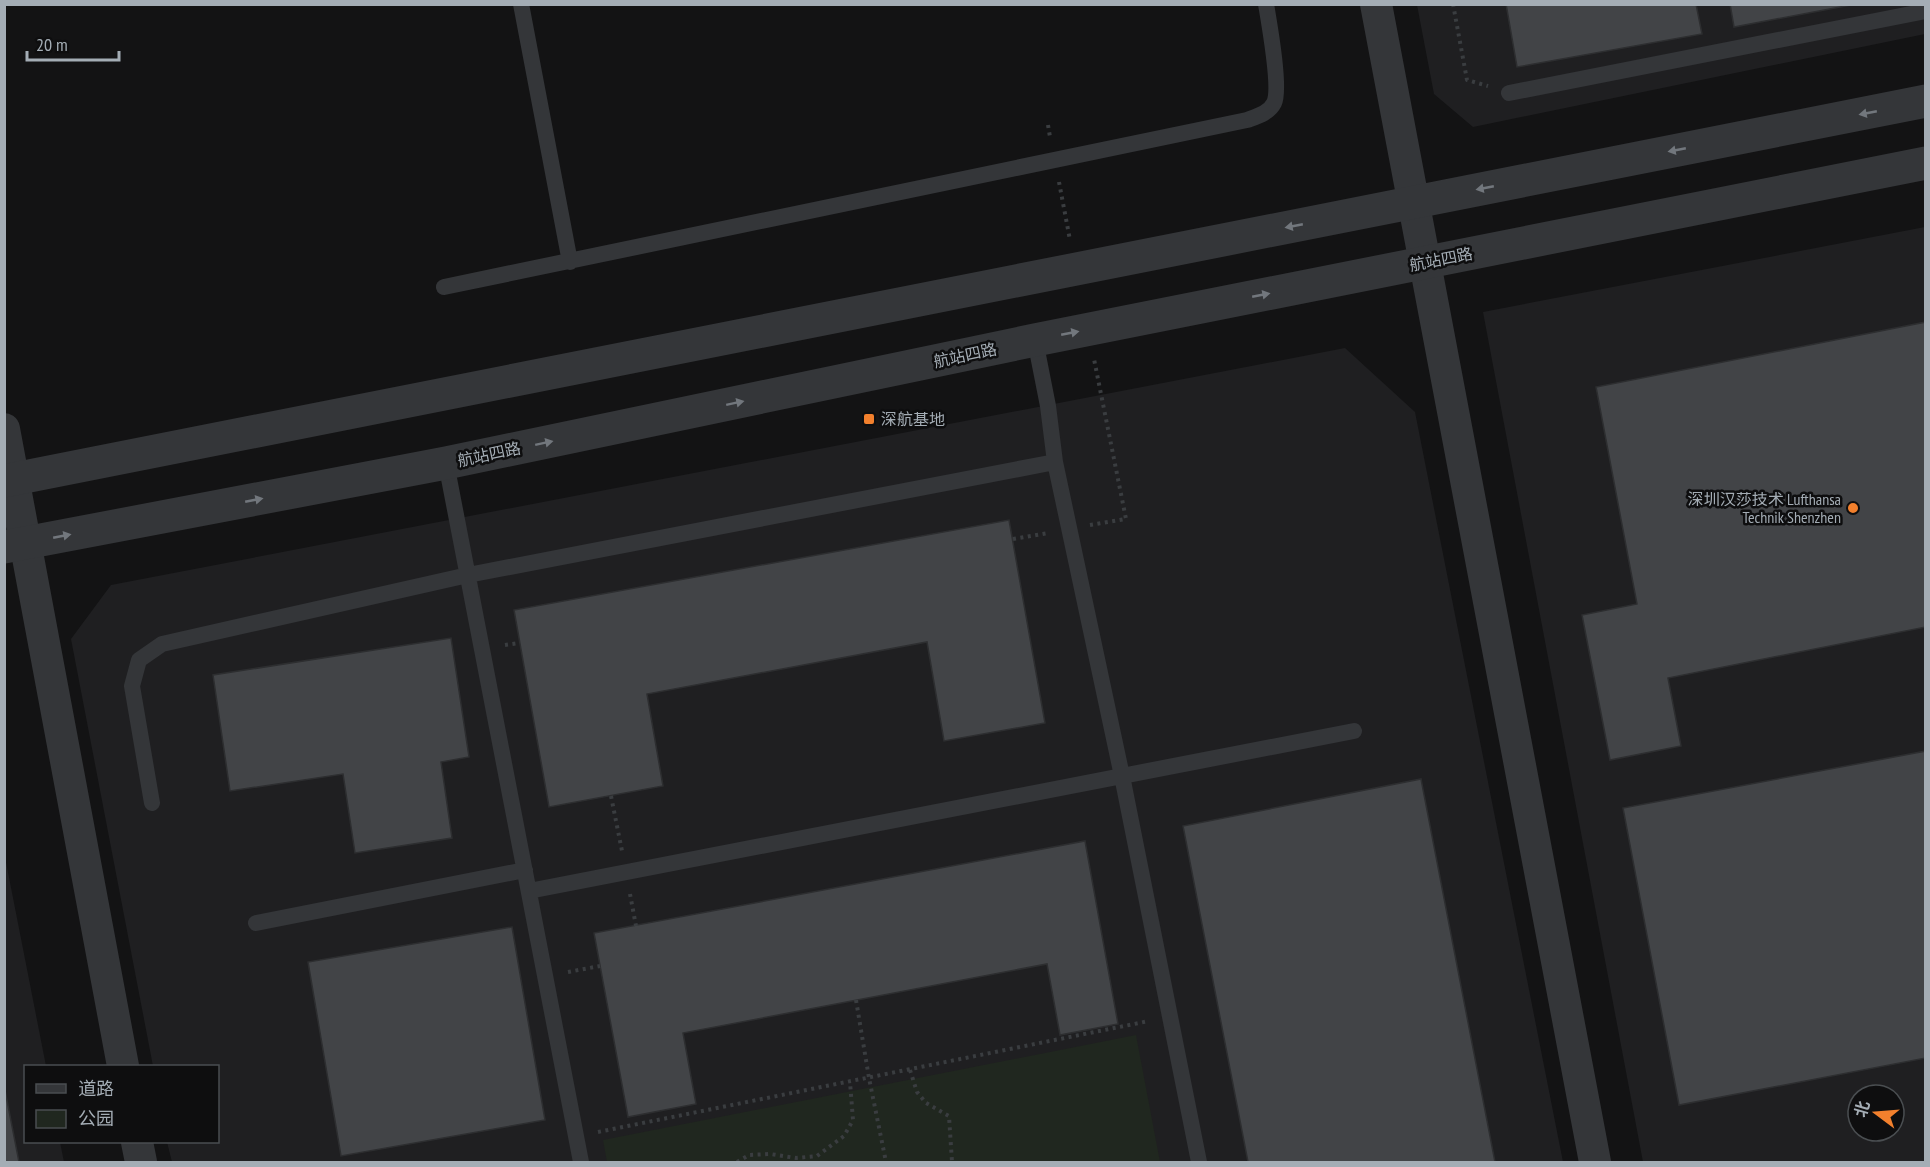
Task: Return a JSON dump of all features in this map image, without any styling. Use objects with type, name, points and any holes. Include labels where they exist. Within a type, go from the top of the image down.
[{"type":"street","points":[[1376,4],[1595,1162]]},
{"type":"street","points":[[9,480],[1926,101]]},
{"type":"street","name":"航站四路","points":[[15,545],[446,463],[1035,340],[1926,163]]},
{"type":"street","points":[[4,429],[15,545],[123,1065]]},
{"type":"street","points":[[137,1143],[141,1162]]},
{"type":"lane","points":[[521,4],[570,262]]},
{"type":"lane","points":[[444,287],[1247,120],[1265,113],[1275,101],[1272,38],[1266,4]]},
{"type":"lane","points":[[1509,93],[1926,10]]},
{"type":"lane","points":[[1035,340],[1048,406],[1055,462],[1122,776],[1199,1162]]},
{"type":"lane","points":[[152,803],[132,686],[139,660],[162,644],[468,575],[1055,462]]},
{"type":"lane","points":[[446,463],[581,1162]]},
{"type":"lane","points":[[529,891],[1354,731]]},
{"type":"lane","points":[[256,922],[525,870]]},
{"type":"path","points":[[1453,4],[1467,80],[1509,93]]},
{"type":"path","points":[[1048,125],[1052,148]]},
{"type":"path","points":[[1057,172],[1071,241]]},
{"type":"path","points":[[1081,527],[1126,519],[1094,357]]},
{"type":"path","points":[[1013,539],[1058,531]]},
{"type":"path","points":[[856,1000],[886,1162]]},
{"type":"path","points":[[576,1137],[1170,1017]]},
{"type":"path","points":[[910,1070],[917,1092],[926,1102],[949,1116],[952,1162]]},
{"type":"path","points":[[737,1162],[749,1155],[770,1154],[796,1158],[817,1156],[844,1137],[852,1120],[850,1082]]},
{"type":"shaded area","points":[[1417,5],[1925,5],[1925,34],[1473,127],[1434,94]]},
{"type":"shaded area","points":[[1925,227],[1925,1162],[1643,1162],[1483,312]]},
{"type":"shaded area","points":[[1345,348],[1415,412],[1563,1162],[172,1162],[167,1143],[219,1143],[219,1065],[153,1065],[71,639],[111,585]]},
{"type":"shaded area","points":[[4,852],[46,1065],[24,1065],[24,1143],[60,1143],[64,1162],[5,1162]]},
{"type":"green space","points":[[1136,1035],[1160,1162],[607,1162],[603,1140]]},
{"type":"building","points":[[1506,4],[1696,4],[1702,34],[1517,67]]},
{"type":"building","points":[[1730,4],[1856,4],[1734,27]]},
{"type":"building","points":[[1926,322],[1926,627],[1668,678],[1681,746],[1610,760],[1582,615],[1637,604],[1596,387]]},
{"type":"building","points":[[1009,520],[1045,723],[944,741],[927,642],[647,694],[663,786],[549,807],[514,610]]},
{"type":"building","points":[[451,638],[469,757],[441,762],[452,838],[355,853],[343,774],[230,791],[213,675]]},
{"type":"building","points":[[1926,751],[1926,1058],[1679,1105],[1623,808]]},
{"type":"building","points":[[1421,779],[1495,1162],[1248,1162],[1183,826]]},
{"type":"building","points":[[1085,841],[1118,1024],[1060,1035],[1047,964],[683,1033],[696,1104],[628,1117],[594,933]]},
{"type":"building","points":[[512,927],[545,1120],[341,1156],[308,962]]},
{"type":"building","points":[[4,1085],[19,1162],[4,1162]]},
{"type":"place","name":"深航基地","points":[[869,419]]},
{"type":"place","name":"深圳汉莎技术 Lufthansa Technik Shenzhen","points":[[1853,508]]}]
